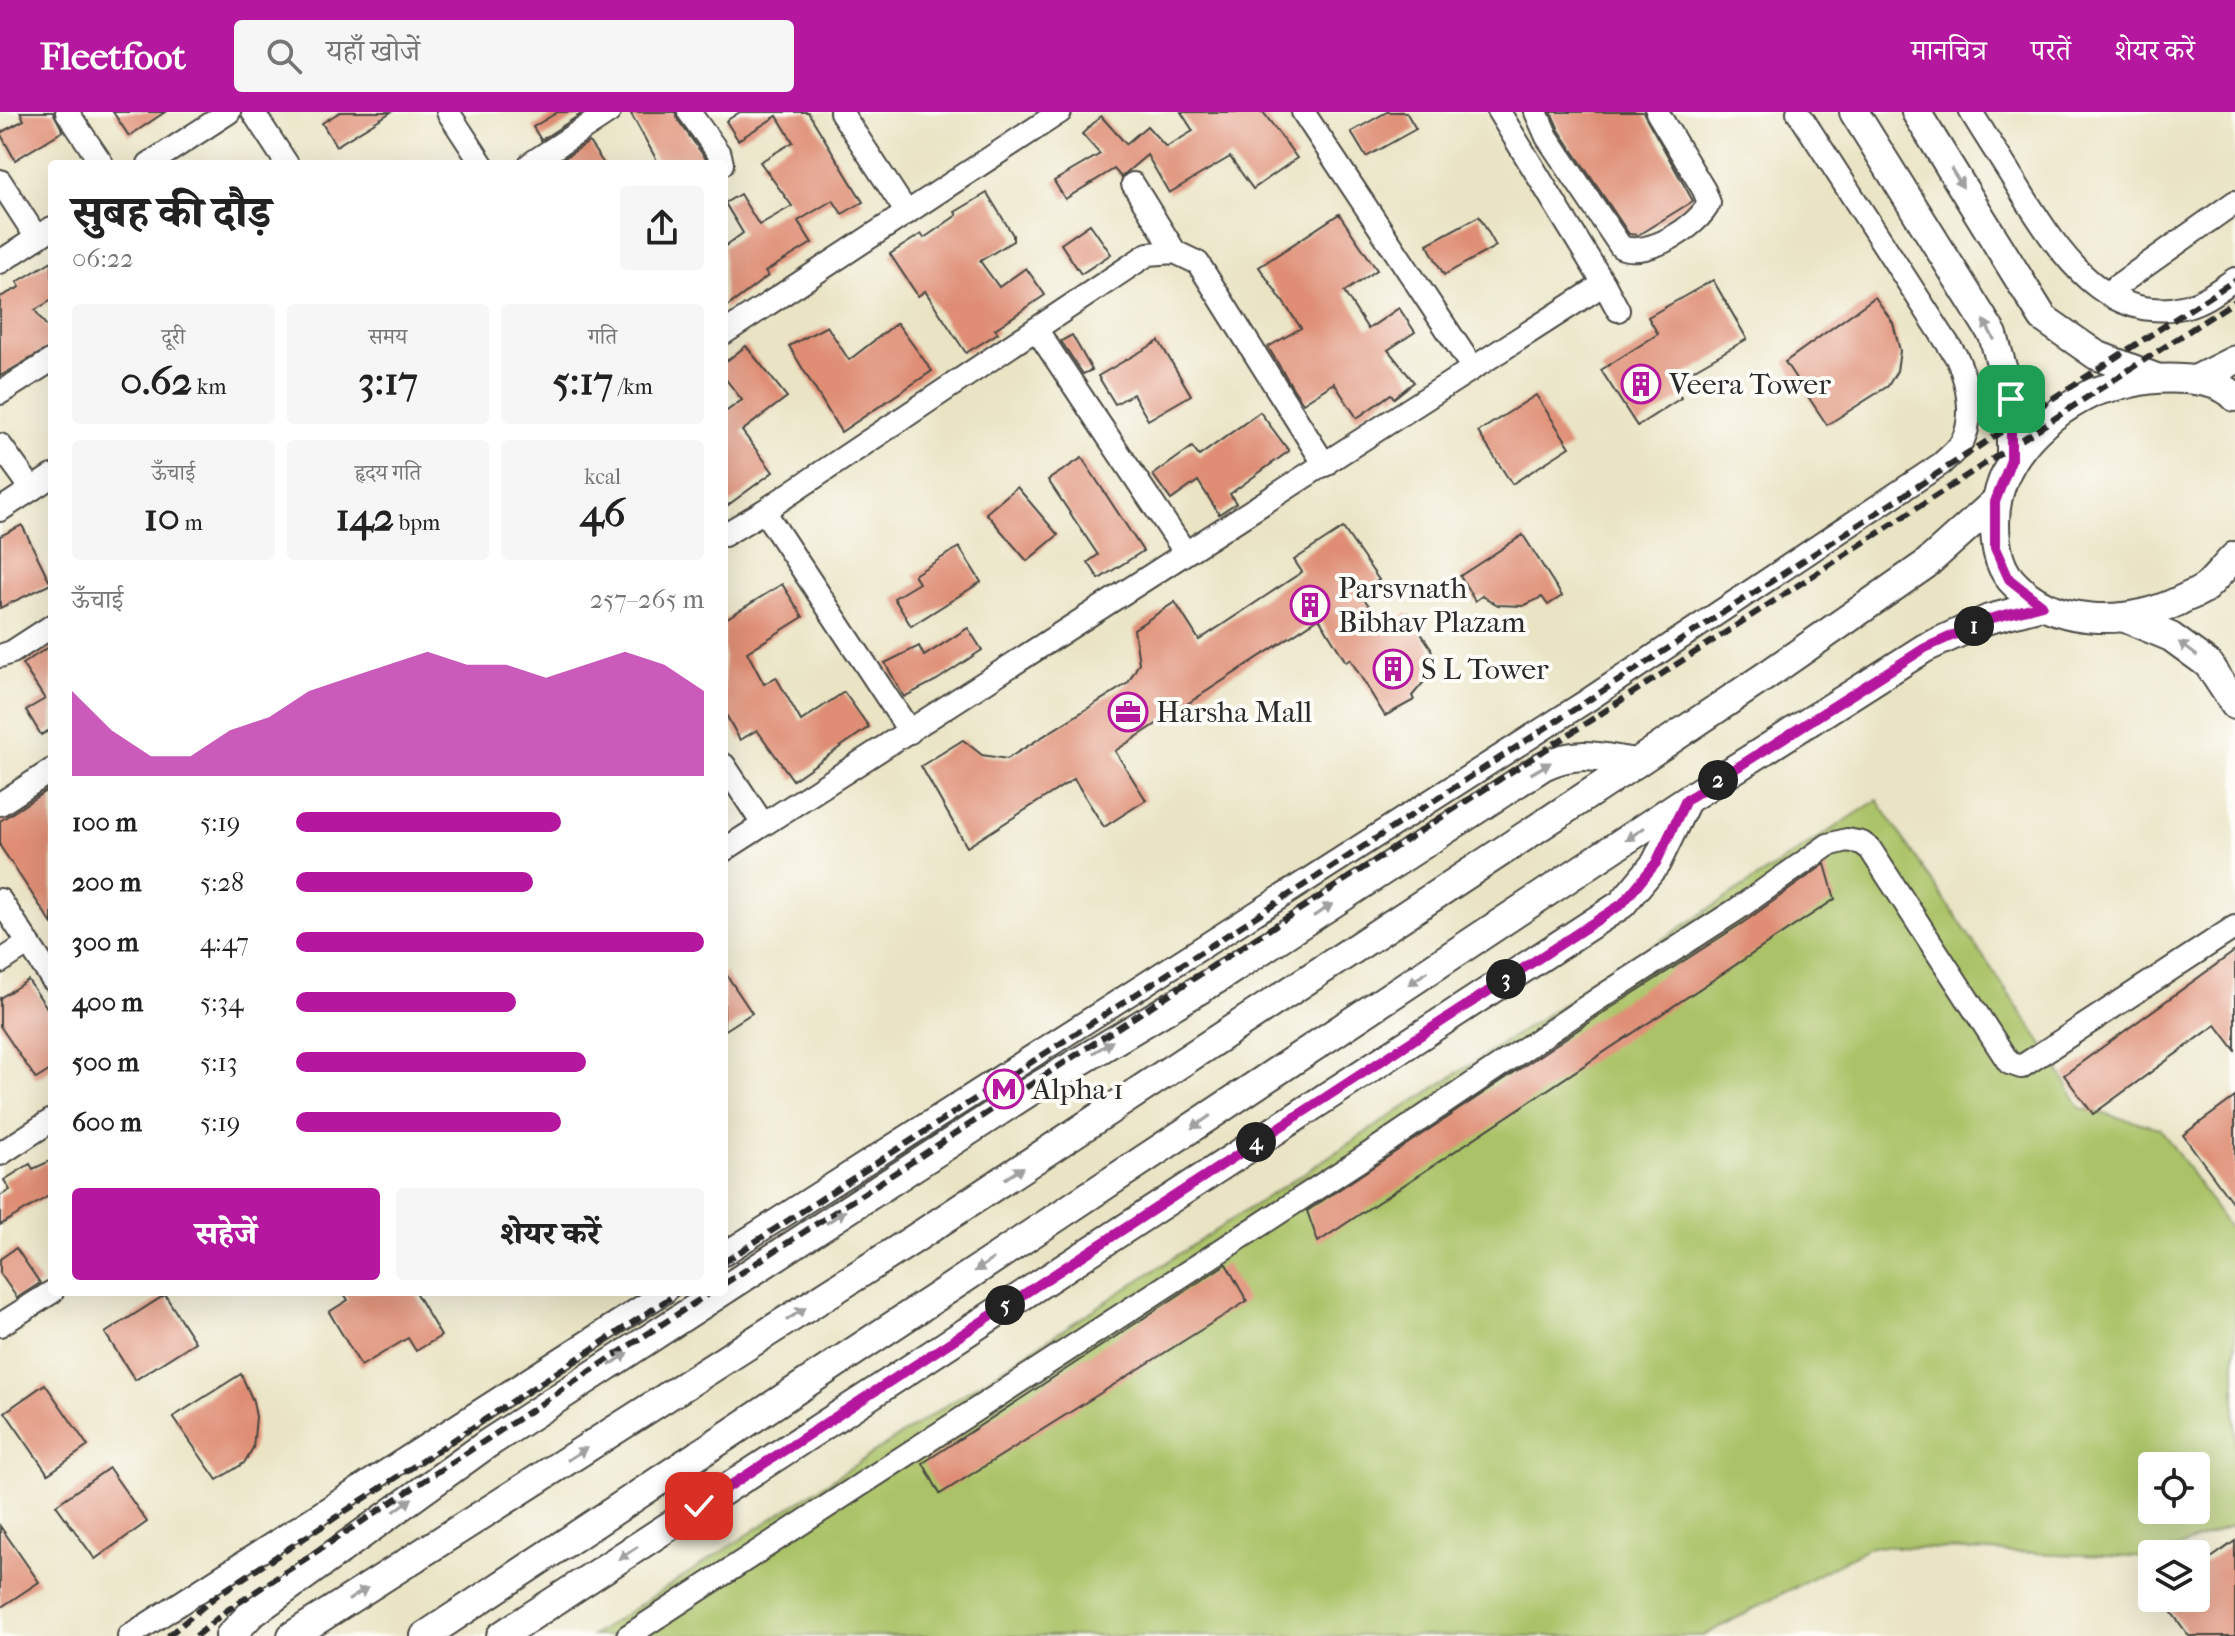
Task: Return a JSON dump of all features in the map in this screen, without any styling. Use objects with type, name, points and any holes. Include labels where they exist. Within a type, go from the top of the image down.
[{"type":"street","points":[[67,112],[99,160]]},
{"type":"street","points":[[155,160],[229,112]]},
{"type":"street","points":[[253,112],[284,160]]},
{"type":"street","points":[[448,112],[479,160]]},
{"type":"street","points":[[536,160],[609,112]]},
{"type":"street","points":[[689,112],[721,160]]},
{"type":"street","points":[[841,112],[907,213]]},
{"type":"street","points":[[1303,112],[1472,367]]},
{"type":"street","points":[[1499,112],[1618,310]]},
{"type":"street","points":[[1536,112],[1547,137],[1621,247],[1646,250],[1687,228],[1705,212],[1709,203],[1657,112]]},
{"type":"street","points":[[728,1251],[1699,627],[1941,464],[1961,444],[1970,413],[1964,373],[1957,358],[1798,112]]},
{"type":"street","points":[[1854,112],[1993,335],[2011,399],[2011,460],[1995,502],[1995,548],[2009,579],[2042,605],[2083,617],[2123,617],[2158,611],[2204,589],[2235,556]]},
{"type":"street","points":[[1917,112],[2043,318],[2096,355],[2161,380]]},
{"type":"street","points":[[1971,112],[2054,243],[2079,273],[2107,293],[2141,308],[2185,306],[2204,299],[2235,279]]},
{"type":"street","points":[[728,330],[1050,115]]},
{"type":"street","points":[[0,181],[44,233],[0,262]]},
{"type":"street","points":[[1133,184],[1175,252]]},
{"type":"street","points":[[2107,293],[2235,202]]},
{"type":"street","points":[[728,533],[1148,254],[1175,252],[1198,263],[1325,465]]},
{"type":"street","points":[[728,847],[1604,284]]},
{"type":"street","points":[[1036,329],[1185,552]]},
{"type":"street","points":[[2197,379],[2235,360]]},
{"type":"street","points":[[0,393],[48,363]]},
{"type":"street","points":[[2011,460],[2046,421],[2092,392],[2141,380],[2197,379],[2229,390],[2235,397]]},
{"type":"street","points":[[0,445],[32,489]]},
{"type":"street","points":[[0,510],[48,479]]},
{"type":"street","points":[[292,1636],[911,1241],[1636,763],[1925,565],[1995,502]]},
{"type":"street","points":[[764,511],[910,732]]},
{"type":"street","points":[[425,1636],[1686,800],[1925,648],[1989,619],[2042,605]]},
{"type":"street","points":[[2123,617],[2171,637],[2208,664],[2235,705]]},
{"type":"street","points":[[0,656],[12,652],[48,629]]},
{"type":"street","points":[[728,1287],[1027,1093],[1217,979],[1543,766],[1561,757],[1575,755],[1636,763]]},
{"type":"street","points":[[728,771],[763,824]]},
{"type":"street","points":[[0,804],[48,773]]},
{"type":"street","points":[[501,1636],[1622,904],[1656,863],[1686,800]]},
{"type":"street","points":[[628,1636],[1366,1156],[1736,910],[1828,845],[1847,840],[1862,843],[1870,849],[2009,1063],[2021,1067],[2028,1066],[2235,927]]},
{"type":"street","points":[[0,900],[48,973]]},
{"type":"street","points":[[0,962],[29,943]]},
{"type":"street","points":[[0,1154],[48,1123]]},
{"type":"street","points":[[0,1325],[48,1295]]},
{"type":"street","points":[[129,1636],[659,1296]]},
{"type":"street","points":[[230,1636],[250,1615],[487,1444],[714,1296]]},
{"type":"green space","points":[[1877,800],[2050,1055],[2080,1108],[2160,1128],[2235,1237],[2235,1524],[2196,1540],[2138,1540],[2138,1557],[1871,1546],[1703,1636],[592,1636]]},
{"type":"building","points":[[20,112],[53,112],[63,131],[15,160],[0,133],[24,120]]},
{"type":"building","points":[[113,112],[165,112],[129,136]]},
{"type":"building","points":[[340,112],[391,112],[336,146],[322,123]]},
{"type":"building","points":[[558,112],[584,112],[541,140],[533,127]]},
{"type":"building","points":[[630,112],[675,112],[706,159],[657,160]]},
{"type":"building","points":[[740,112],[808,112],[863,202],[842,214],[833,200],[798,221],[812,243],[765,272],[768,276],[728,306],[728,244],[743,233],[728,208],[728,201],[740,194],[759,225],[792,206],[760,162],[793,142],[777,116],[738,140],[726,121]]},
{"type":"building","points":[[1181,112],[1263,112],[1297,158],[1253,189],[1230,157],[1169,193],[1147,155],[1121,177],[1114,169],[1065,199],[1054,181],[1100,154],[1082,134],[1101,116],[1126,144],[1147,126],[1166,147],[1193,131]]},
{"type":"building","points":[[1387,112],[1406,112],[1416,129],[1366,157],[1351,132]]},
{"type":"building","points":[[1551,112],[1643,112],[1693,201],[1638,235],[1629,234],[1559,130]]},
{"type":"building","points":[[589,142],[601,160],[561,160]]},
{"type":"building","points":[[987,193],[1013,235],[1013,241],[980,261],[999,287],[1026,268],[1045,295],[995,329],[998,333],[966,353],[925,291],[918,296],[890,254],[921,234],[924,238],[957,215],[955,212]]},
{"type":"building","points":[[1339,214],[1377,270],[1344,292],[1368,329],[1399,308],[1415,332],[1388,350],[1414,382],[1394,398],[1391,394],[1357,418],[1334,383],[1303,403],[1294,390],[1268,347],[1301,328],[1259,267]]},
{"type":"building","points":[[1479,216],[1496,246],[1444,275],[1427,244]]},
{"type":"building","points":[[1090,224],[1111,254],[1081,274],[1061,244]]},
{"type":"building","points":[[48,263],[48,302],[35,310],[48,328],[48,348],[0,376],[0,297],[20,287],[17,282]]},
{"type":"building","points":[[1713,280],[1747,339],[1672,382],[1681,398],[1637,426],[1601,370],[1658,334],[1648,317]]},
{"type":"building","points":[[1875,297],[1893,323],[1900,351],[1897,371],[1888,386],[1827,425],[1785,362]]},
{"type":"building","points":[[897,323],[932,371],[841,432],[789,346],[827,326],[849,360]]},
{"type":"building","points":[[1072,335],[1092,370],[1083,374],[1061,341]]},
{"type":"building","points":[[1159,341],[1191,395],[1148,420],[1133,394],[1115,404],[1098,376]]},
{"type":"building","points":[[746,346],[787,397],[742,431],[773,472],[728,505],[728,410],[742,400],[728,382],[728,360]]},
{"type":"building","points":[[1536,395],[1570,447],[1512,484],[1478,432]]},
{"type":"building","points":[[1260,412],[1289,451],[1230,494],[1236,503],[1219,514],[1198,481],[1171,500],[1153,475],[1192,447],[1199,456]]},
{"type":"building","points":[[1082,458],[1143,551],[1099,579],[1088,562],[1098,555],[1048,480]]},
{"type":"building","points":[[1017,487],[1058,535],[1027,561],[986,513]]},
{"type":"building","points":[[22,525],[48,578],[48,585],[0,608],[0,536]]},
{"type":"building","points":[[1343,528],[1379,580],[1360,593],[1384,627],[1407,613],[1431,648],[1433,660],[1428,677],[1412,696],[1414,700],[1385,716],[1350,659],[1346,662],[1319,618],[1115,751],[1146,800],[1104,827],[1074,779],[967,847],[921,766],[963,740],[982,755],[1007,759],[1128,683],[1139,663],[1134,629],[1175,602],[1199,640],[1302,572],[1294,560]]},
{"type":"building","points":[[1523,535],[1562,596],[1548,605],[1542,597],[1523,606],[1498,605],[1482,596],[1475,601],[1460,576]]},
{"type":"building","points":[[959,547],[981,582],[911,626],[894,598],[919,583],[914,575]]},
{"type":"building","points":[[782,584],[803,617],[747,652],[764,684],[776,677],[801,721],[844,692],[869,727],[793,780],[757,730],[740,740],[728,718],[728,618]]},
{"type":"building","points":[[968,628],[982,650],[937,680],[904,697],[885,663],[919,646],[924,656]]},
{"type":"building","points":[[48,648],[48,731],[41,735],[26,710],[45,699],[22,664]]},
{"type":"building","points":[[48,790],[48,918],[0,846],[0,821]]},
{"type":"building","points":[[1825,864],[1835,899],[1318,1242],[1307,1211],[1744,922]]},
{"type":"building","points":[[2235,951],[2235,1050],[2216,1025],[2093,1114],[2064,1075]]},
{"type":"building","points":[[728,977],[752,1013],[728,1028]]},
{"type":"building","points":[[28,980],[48,1009],[48,1072],[36,1079],[0,1026],[0,998]]},
{"type":"building","points":[[2235,1097],[2235,1206],[2183,1135]]},
{"type":"building","points":[[48,1162],[48,1196],[0,1225],[0,1196],[10,1190],[4,1180],[30,1164],[33,1169]]},
{"type":"building","points":[[16,1248],[40,1283],[17,1298],[0,1273],[0,1259]]},
{"type":"building","points":[[1226,1264],[1247,1301],[940,1494],[923,1463]]},
{"type":"building","points":[[166,1296],[195,1342],[135,1380],[105,1333]]},
{"type":"building","points":[[346,1296],[417,1296],[441,1336],[416,1351],[408,1338],[361,1366],[329,1312],[348,1300]]},
{"type":"building","points":[[241,1374],[253,1401],[256,1417],[253,1448],[244,1463],[217,1480],[173,1417]]},
{"type":"building","points":[[45,1384],[88,1446],[48,1474],[5,1412]]},
{"type":"building","points":[[109,1468],[147,1522],[95,1559],[56,1505]]},
{"type":"building","points":[[0,1526],[39,1582],[0,1608]]},
{"type":"building","points":[[2235,1541],[2235,1636],[2189,1636],[2171,1612],[2210,1612],[2210,1559]]},
{"type":"railway","points":[[728,1259],[2235,280]]},
{"type":"railway","points":[[728,1281],[2235,301]]},
{"type":"railway","points":[[168,1636],[216,1596],[673,1296]]},
{"type":"railway","points":[[196,1636],[226,1611],[705,1296]]},
{"type":"place","name":"Veera Tower","points":[[1641,384]]},
{"type":"place","name":"Parsvnath Bibhav Plazam","points":[[1310,605]]},
{"type":"place","name":"S L Tower","points":[[1393,669]]},
{"type":"place","name":"Harsha Mall","points":[[1128,712]]},
{"type":"place","name":"Alpha 1","points":[[1004,1089]]},
{"type":"route","points":[[699,1506],[1622,904],[1656,863],[1686,800],[1925,648],[1989,619],[2042,605],[2009,579],[1995,548],[1995,502],[2011,460],[2011,399]]}]
